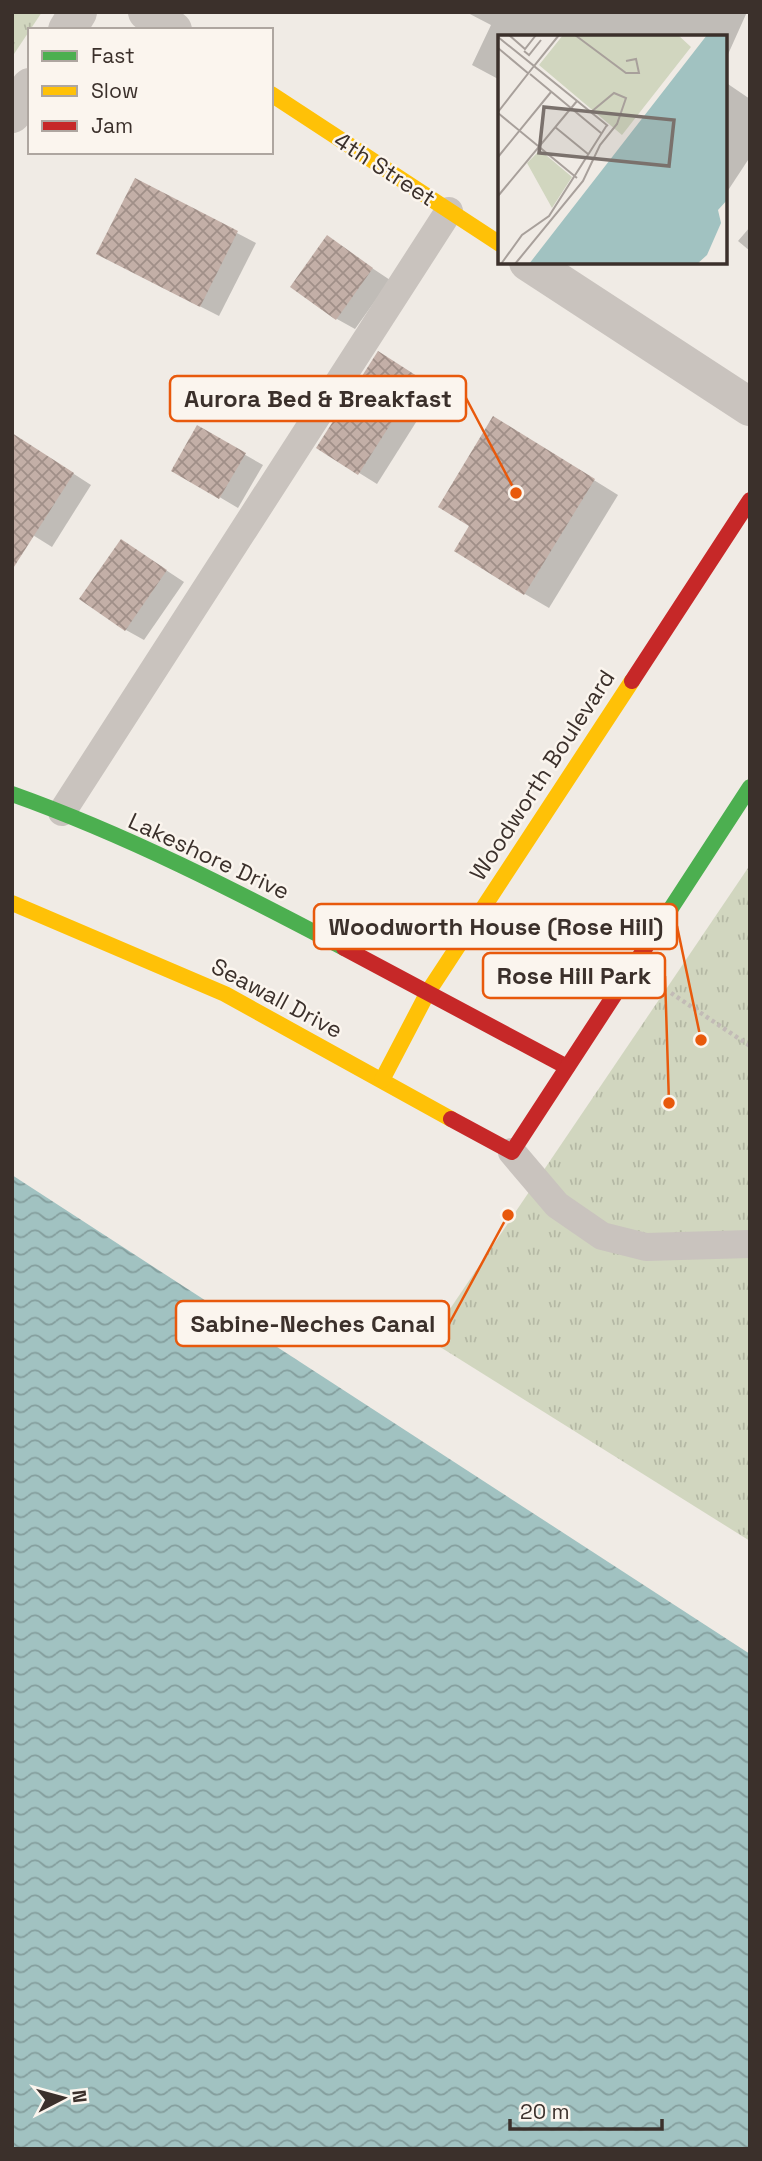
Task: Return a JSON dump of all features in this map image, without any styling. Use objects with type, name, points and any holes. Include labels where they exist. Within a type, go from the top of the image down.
[{"type":"street","points":[[68,28],[78,12]]},
{"type":"street","points":[[147,12],[170,28]]},
{"type":"street","points":[[12,114],[28,90]]},
{"type":"street","name":"4th Street","points":[[273,95],[498,243]]},
{"type":"street","points":[[531,264],[750,407]]},
{"type":"street","name":"Woodworth Boulevard","points":[[382,1080],[428,992],[750,500]]},
{"type":"street","points":[[512,1152],[750,787]]},
{"type":"street","name":"Lakeshore Drive","points":[[12,794],[62,812],[224,885],[568,1067]]},
{"type":"street","name":"Seawall Drive","points":[[12,903],[225,994],[512,1152]]},
{"type":"lane","points":[[62,812],[449,211]]},
{"type":"lane","points":[[512,1152],[557,1205],[602,1236],[646,1247],[750,1244]]},
{"type":"path","points":[[632,967],[750,1046]]},
{"type":"green space","points":[[12,12],[42,12],[31,28],[28,28],[28,33],[12,57]]},
{"type":"green space","points":[[750,865],[750,1541],[429,1340]]},
{"type":"water","points":[[12,1175],[750,1654],[750,2149],[12,2149]]},
{"type":"building","points":[[135,178],[238,231],[200,307],[96,254]]},
{"type":"building","points":[[327,235],[373,268],[336,320],[290,287]]},
{"type":"building","points":[[378,351],[420,378],[358,475],[316,448]]},
{"type":"building","points":[[493,416],[595,479],[524,595],[454,551],[469,526],[438,507]]},
{"type":"building","points":[[197,425],[246,453],[219,499],[171,471]]},
{"type":"building","points":[[12,433],[74,473],[12,570]]},
{"type":"building","points":[[121,539],[167,570],[125,631],[79,599]]},
{"type":"traffic: fast","points":[[649,942],[750,787]]},
{"type":"traffic: fast","points":[[12,794],[139,846],[344,948]]},
{"type":"traffic: slow","points":[[273,95],[498,243]]},
{"type":"traffic: slow","points":[[382,1080],[428,992],[632,681]]},
{"type":"traffic: slow","points":[[12,903],[225,994],[451,1119]]},
{"type":"traffic: jam","points":[[632,681],[750,500]]},
{"type":"traffic: jam","points":[[451,1119],[512,1152],[649,942]]},
{"type":"traffic: jam","points":[[344,948],[567,1067]]},
{"type":"place","name":"Aurora Bed & Breakfast","points":[[516,493]]},
{"type":"place","name":"Woodworth House (Rose Hill)","points":[[701,1040]]},
{"type":"place","name":"Rose Hill Park","points":[[669,1103]]},
{"type":"place","name":"Sabine-Neches Canal","points":[[508,1215]]}]
